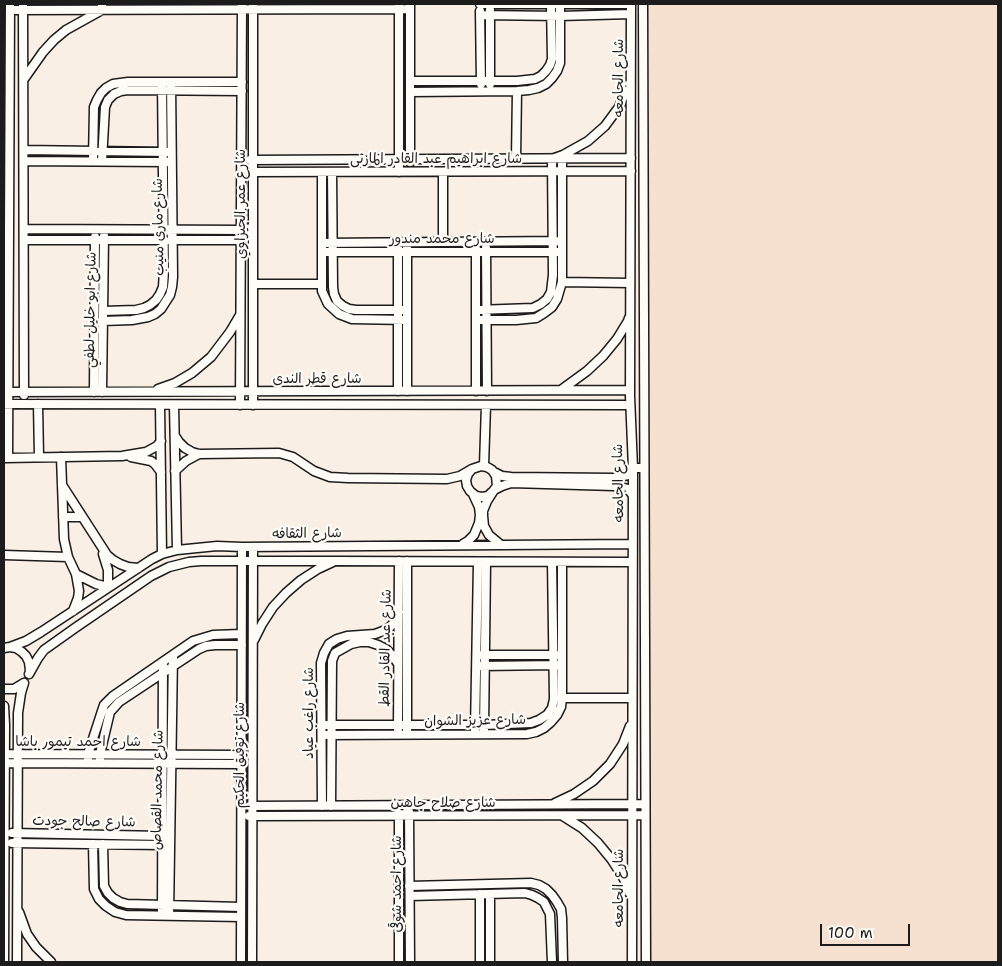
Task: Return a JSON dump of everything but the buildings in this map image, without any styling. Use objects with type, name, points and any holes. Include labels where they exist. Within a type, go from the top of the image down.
[{"type":"street","points":[[481,91],[480,4],[631,4]]},
{"type":"street","points":[[490,4],[490,91]]},
{"type":"street","points":[[410,81],[528,80],[541,76],[550,66],[552,59],[551,4]]},
{"type":"street","points":[[410,92],[517,91],[538,88],[546,84],[557,71],[560,62],[560,4]]},
{"type":"street","name":"شارع الجامعه","points":[[631,4],[630,405],[633,468],[632,962]]},
{"type":"street","name":"شارع الجامعه","points":[[643,4],[646,962]]},
{"type":"street","points":[[399,6],[399,172]]},
{"type":"street","points":[[161,441],[157,446],[146,452],[122,456],[6,458],[6,92],[10,7],[410,6],[410,172]]},
{"type":"street","points":[[23,7],[24,404]]},
{"type":"street","points":[[24,80],[43,52],[54,40],[102,7]]},
{"type":"street","name":"شارع عمر الجيزاوي","points":[[240,405],[242,7]]},
{"type":"street","name":"شارع عمر الجيزاوي","points":[[253,405],[254,7]]},
{"type":"street","points":[[480,15],[560,16],[631,14]]},
{"type":"street","points":[[476,310],[533,308],[547,299],[553,283],[552,159],[588,141],[605,126],[619,107],[624,96],[631,68]]},
{"type":"street","points":[[93,161],[94,107],[101,93],[113,84],[121,82],[242,82]]},
{"type":"street","name":"شارع ماري منيب","points":[[103,311],[136,310],[150,305],[160,294],[164,280],[162,82]]},
{"type":"street","name":"شارع ماري منيب","points":[[103,321],[140,319],[155,314],[161,309],[170,295],[172,287],[171,82]]},
{"type":"street","points":[[102,161],[105,106],[114,94],[121,91],[162,90],[242,91]]},
{"type":"street","points":[[516,159],[517,91]]},
{"type":"street","points":[[24,150],[171,152]]},
{"type":"street","name":"شارع ابراهيم عبد القادر المازنى","points":[[241,160],[631,158]]},
{"type":"street","points":[[476,320],[527,320],[536,318],[552,307],[557,300],[562,282],[562,159]]},
{"type":"street","points":[[24,161],[171,162]]},
{"type":"street","name":"شارع ابراهيم عبد القادر المازنى","points":[[241,172],[631,171]]},
{"type":"street","points":[[322,172],[322,291],[328,304],[339,314],[352,319],[407,320]]},
{"type":"street","points":[[332,172],[333,287],[337,300],[342,306],[349,309],[407,310]]},
{"type":"street","points":[[443,172],[444,242]]},
{"type":"street","points":[[24,230],[253,230]]},
{"type":"street","name":"شارع ابو خليل لطفي","points":[[95,230],[98,392]]},
{"type":"street","name":"شارع ابو خليل لطفي","points":[[98,392],[103,321],[104,230]]},
{"type":"street","points":[[24,240],[253,240]]},
{"type":"street","points":[[398,242],[398,391]]},
{"type":"street","points":[[407,242],[407,391]]},
{"type":"street","points":[[476,242],[476,391]]},
{"type":"street","points":[[486,242],[487,391]]},
{"type":"street","name":"شارع محمد مندور","points":[[322,243],[562,242]]},
{"type":"street","name":"شارع محمد مندور","points":[[322,252],[562,252]]},
{"type":"street","points":[[562,282],[630,283]]},
{"type":"street","points":[[253,284],[322,284]]},
{"type":"street","points":[[560,391],[603,356],[617,339],[628,321],[630,311]]},
{"type":"street","points":[[152,392],[175,383],[192,373],[211,357],[230,332],[241,313]]},
{"type":"street","name":"شارع قطر الندى","points":[[6,392],[630,390]]},
{"type":"street","name":"شارع قطر الندى","points":[[6,404],[630,405]]},
{"type":"street","points":[[38,404],[39,457]]},
{"type":"street","points":[[160,405],[162,554]]},
{"type":"street","points":[[174,405],[177,550]]},
{"type":"street","points":[[484,466],[486,405]]},
{"type":"street","points":[[175,436],[185,448],[199,454],[279,453],[293,457],[314,471],[339,478],[447,479],[460,476],[478,466],[484,466],[502,476],[511,477],[614,478],[628,475],[633,468],[644,468]]},
{"type":"street","points":[[175,471],[186,461],[199,454]]},
{"type":"street","points":[[122,456],[151,461],[161,472]]},
{"type":"street","points":[[61,457],[64,539],[68,557],[76,574],[79,591],[73,611]]},
{"type":"street","points":[[461,545],[471,538],[479,523],[479,507],[467,486],[466,480],[472,469]]},
{"type":"street","points":[[494,472],[497,481],[484,506],[483,521],[489,535],[501,545]]},
{"type":"street","points":[[447,479],[459,483],[476,496],[482,497],[488,496],[502,486],[511,484],[614,486],[628,489],[632,494]]},
{"type":"street","points":[[62,485],[107,555],[116,563],[138,568]]},
{"type":"street","points":[[63,517],[82,517]]},
{"type":"street","name":"شارع الثقافه","points":[[7,648],[33,637],[162,554],[177,550],[204,547],[632,544]]},
{"type":"street","points":[[76,574],[96,584],[108,587],[107,566],[101,547]]},
{"type":"street","name":"شارع توفيق الحكيم","points":[[241,962],[242,547]]},
{"type":"street","name":"شارع توفيق الحكيم","points":[[252,962],[253,547]]},
{"type":"street","points":[[4,555],[68,557]]},
{"type":"street","name":"شارع الثقافه","points":[[17,962],[18,713],[24,683],[38,658],[52,644],[151,576],[169,567],[201,561],[632,562]]},
{"type":"street","points":[[253,641],[273,607],[286,593],[318,569],[336,561]]},
{"type":"street","name":"شارع عبد القادر القط","points":[[398,735],[399,612],[403,561]]},
{"type":"street","name":"شارع عبد القادر القط","points":[[403,561],[407,735]]},
{"type":"street","points":[[475,734],[476,655],[482,562]]},
{"type":"street","points":[[482,562],[485,655],[484,734]]},
{"type":"street","name":"شارع عزيز الشوان","points":[[552,562],[558,655]]},
{"type":"street","name":"شارع عزيز الشوان","points":[[322,725],[484,725],[531,723],[540,720],[552,708],[554,699],[558,665],[562,562]]},
{"type":"street","name":"شارع راغب عياد","points":[[322,806],[321,663],[324,653],[329,644],[337,639],[347,636],[375,634],[383,631],[396,620],[399,612]]},
{"type":"street","points":[[88,763],[88,754],[102,711],[108,701],[193,641],[213,635],[242,634]]},
{"type":"street","name":"شارع راغب عياد","points":[[331,806],[331,668],[335,653],[351,644],[370,642],[386,650],[398,664]]},
{"type":"street","points":[[100,763],[100,754],[112,709],[118,702],[193,652],[206,646],[242,646]]},
{"type":"street","points":[[7,648],[16,648],[26,656],[29,662],[29,674]]},
{"type":"street","name":"شارع محمد القصاص","points":[[166,915],[172,754],[173,655]]},
{"type":"street","points":[[476,655],[558,655]]},
{"type":"street","name":"شارع محمد القصاص","points":[[163,662],[162,845],[166,905]]},
{"type":"street","points":[[476,666],[558,665]]},
{"type":"street","name":"شارع عزيز الشوان","points":[[322,735],[527,734],[536,732],[552,722],[561,707],[562,698],[558,665]]},
{"type":"street","points":[[4,689],[14,689],[24,683]]},
{"type":"street","points":[[562,698],[632,698]]},
{"type":"street","points":[[4,706],[4,962]]},
{"type":"street","points":[[552,804],[574,794],[593,781],[610,764],[623,744],[632,722]]},
{"type":"street","name":"شارع احمد تيمور باشا","points":[[17,759],[88,754],[242,754]]},
{"type":"street","name":"شارع احمد تيمور باشا","points":[[4,759],[88,763],[242,764]]},
{"type":"street","name":"شارع صلاح جاهين","points":[[242,806],[645,804]]},
{"type":"street","name":"شارع احمد شوقى","points":[[399,805],[399,962]]},
{"type":"street","name":"شارع احمد شوقى","points":[[409,805],[410,962]]},
{"type":"street","name":"شارع صلاح جاهين","points":[[242,816],[645,815]]},
{"type":"street","points":[[563,816],[582,828],[598,843],[624,879],[632,899]]},
{"type":"street","name":"شارع صالح جودت","points":[[5,833],[162,836]]},
{"type":"street","points":[[88,834],[94,889],[106,906],[116,912],[126,915],[241,917]]},
{"type":"street","name":"شارع صالح جودت","points":[[5,842],[162,845]]},
{"type":"street","points":[[103,844],[104,886],[113,898],[120,902],[127,904],[241,907]]},
{"type":"street","points":[[409,886],[531,883],[539,886],[552,895],[561,910],[563,962]]},
{"type":"street","points":[[99,898],[108,892]]},
{"type":"street","points":[[410,896],[525,893],[532,895],[544,902],[548,908],[551,922],[552,962]]},
{"type":"street","points":[[480,894],[480,962]]},
{"type":"street","points":[[490,894],[490,962]]},
{"type":"street","points":[[17,903],[27,934],[36,947],[51,962]]},
{"type":"shaded area","points":[[642,4],[998,4],[998,962],[643,962]]}]
